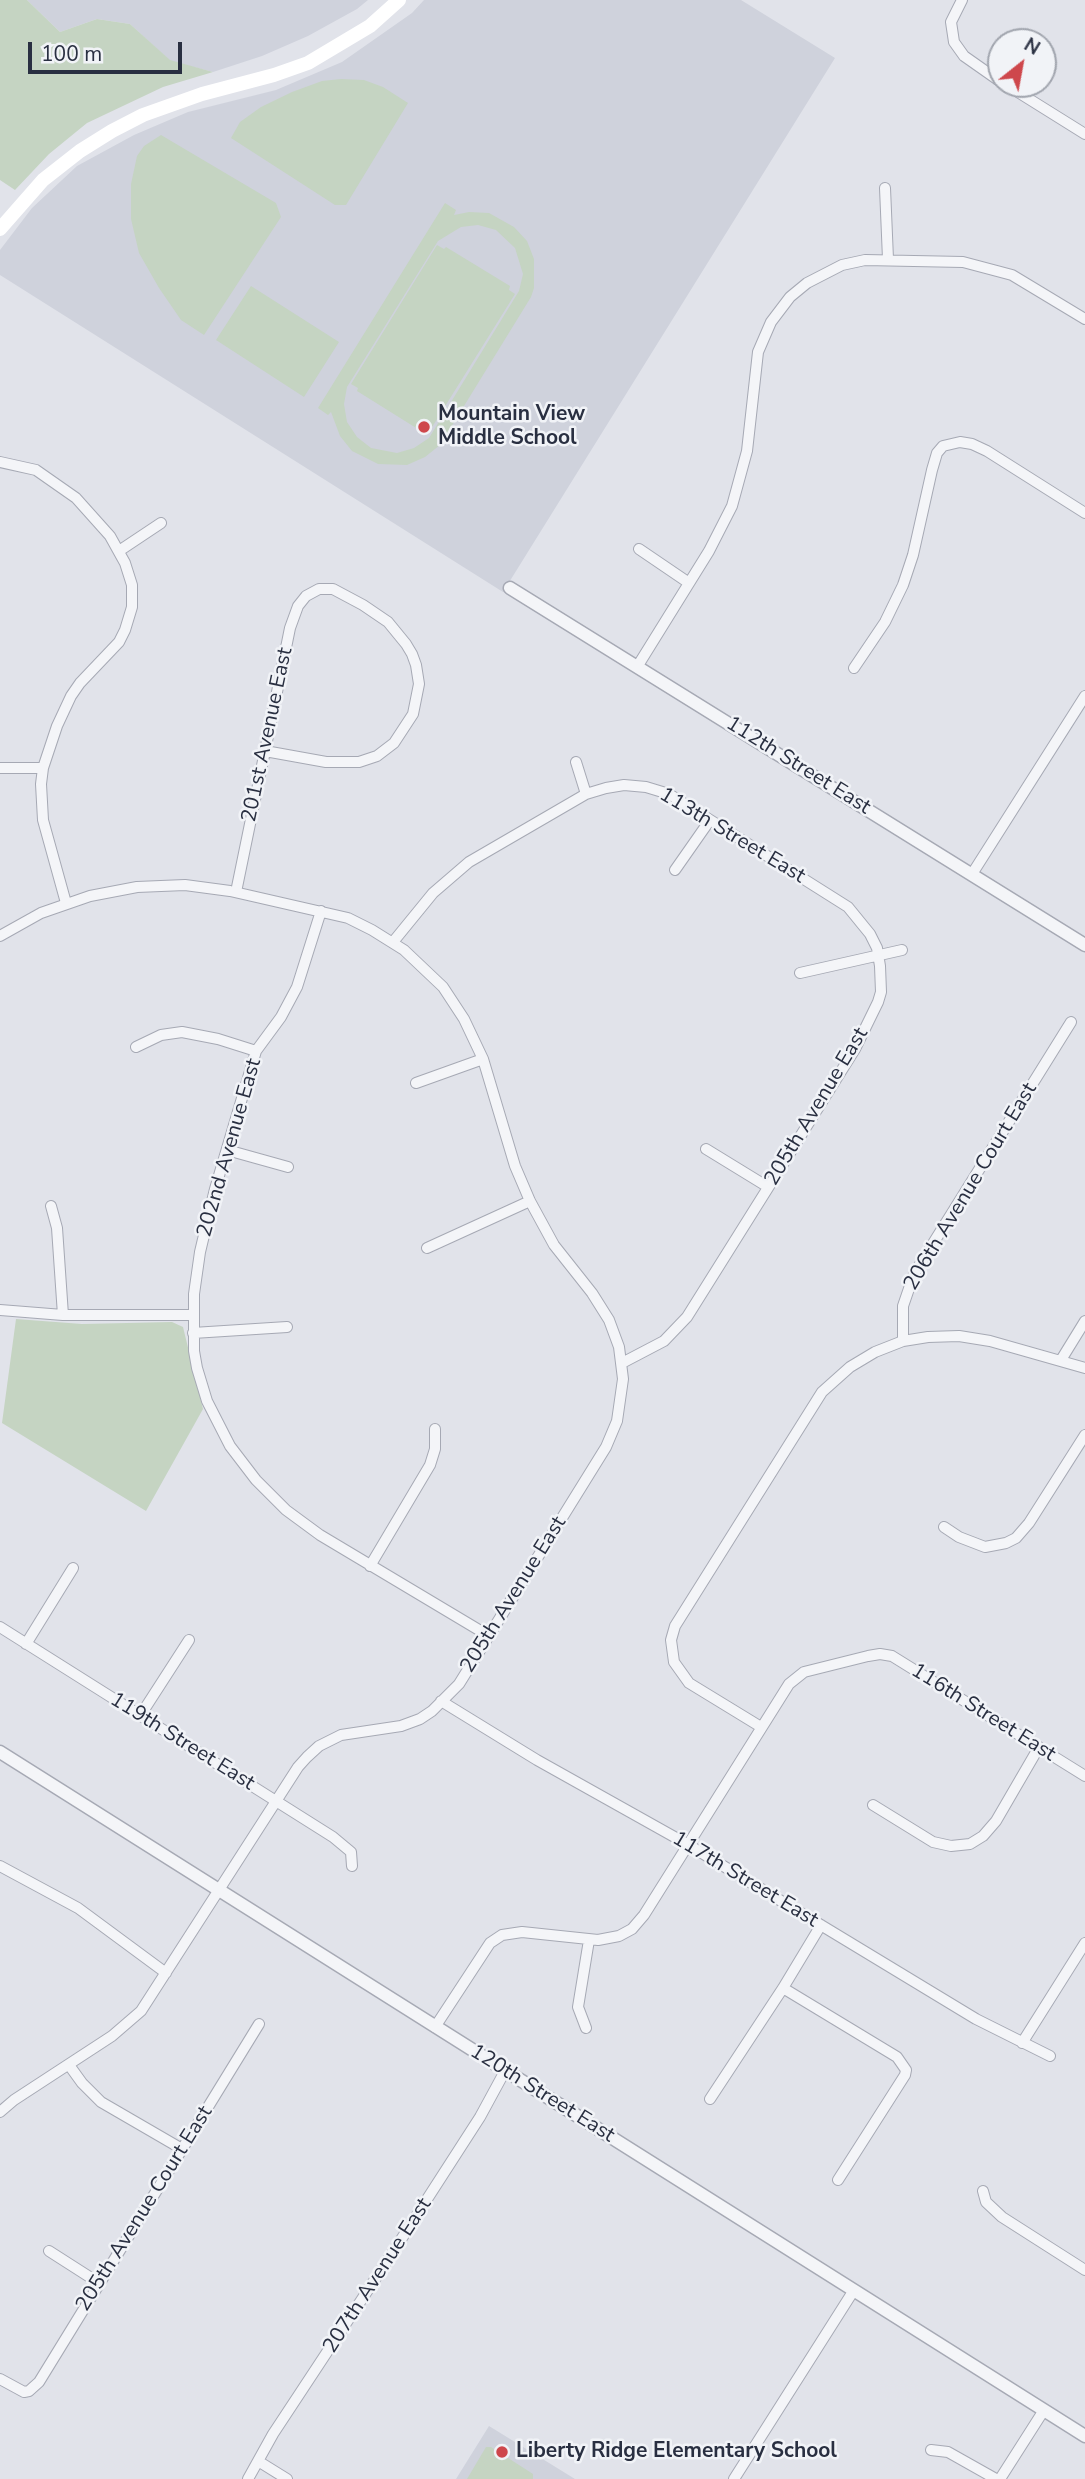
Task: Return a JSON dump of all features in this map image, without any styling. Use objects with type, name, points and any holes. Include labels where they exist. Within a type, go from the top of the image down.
[{"type":"main road","points":[[0,229],[43,180],[80,150],[112,131],[143,115],[202,94],[308,63],[370,26],[399,0]]},
{"type":"street","points":[[962,0],[951,22],[954,42],[964,56],[987,72]]},
{"type":"street","points":[[1027,98],[1085,134]]},
{"type":"street","points":[[885,188],[888,259]]},
{"type":"street","points":[[637,667],[709,551],[732,506],[741,478],[751,425],[758,352],[771,322],[790,297],[824,272],[865,260],[963,262],[998,270],[1031,285],[1085,319]]},
{"type":"street","points":[[854,668],[885,622],[903,585],[913,555],[937,453],[943,446],[953,443],[972,444],[987,451],[1085,513]]},
{"type":"street","points":[[0,462],[36,470],[61,485],[99,521],[119,551],[132,586],[130,618],[119,642],[71,696],[57,726],[43,768],[43,820],[66,903]]},
{"type":"street","points":[[119,551],[161,523]]},
{"type":"street","points":[[639,549],[690,583]]},
{"type":"street","name":"112th Street East","points":[[510,588],[1085,945]]},
{"type":"street","name":"201st Avenue East","points":[[236,892],[265,751],[293,620],[302,601],[319,589],[333,589],[388,622],[407,643],[416,665],[419,684],[414,714],[388,748],[377,756],[359,762],[326,762],[265,751]]},
{"type":"street","points":[[972,874],[1085,696]]},
{"type":"street","points":[[393,942],[433,893],[469,862],[586,794],[576,762]]},
{"type":"street","points":[[0,768],[43,768]]},
{"type":"street","name":"113th Street East","points":[[586,794],[615,786],[646,787],[669,794],[848,907],[870,934],[878,956]]},
{"type":"street","points":[[675,870],[710,820]]},
{"type":"street","points":[[0,936],[28,919],[66,903],[137,887],[185,885],[236,892],[348,918],[393,942],[443,987],[464,1018],[483,1059],[516,1166],[530,1201],[554,1245],[593,1293],[609,1320],[622,1363]]},
{"type":"street","name":"202nd Avenue East","points":[[193,1315],[200,1252],[226,1150],[256,1051],[281,1017],[297,988],[321,911]]},
{"type":"street","points":[[800,973],[902,950]]},
{"type":"street","name":"205th Avenue East","points":[[0,2112],[112,2036],[141,2011],[218,1889],[307,1757],[330,1740],[357,1731],[401,1727],[420,1719],[459,1684],[606,1447],[617,1421],[622,1396],[622,1363],[664,1341],[687,1317],[868,1024],[881,992],[878,956]]},
{"type":"street","name":"206th Avenue Court East","points":[[903,1341],[903,1306],[914,1275],[1070,1022]]},
{"type":"street","points":[[136,1047],[161,1035],[182,1032],[218,1039],[256,1051]]},
{"type":"street","points":[[415,1083],[483,1059]]},
{"type":"street","points":[[706,1149],[768,1187]]},
{"type":"street","points":[[226,1150],[288,1167]]},
{"type":"street","points":[[427,1248],[530,1201]]},
{"type":"street","points":[[51,1206],[57,1228],[63,1315]]},
{"type":"street","points":[[0,1310],[63,1315],[193,1315],[197,1368],[207,1401],[221,1432],[243,1464],[271,1495],[302,1523],[489,1636]]},
{"type":"street","points":[[1061,1360],[1085,1321]]},
{"type":"street","points":[[193,1333],[287,1327]]},
{"type":"street","points":[[435,2027],[474,1966],[496,1938],[508,1933],[522,1932],[589,1940],[612,1939],[632,1928],[644,1915],[761,1727],[689,1683],[677,1668],[671,1640],[675,1626],[822,1392],[850,1367],[875,1352],[903,1341],[928,1337],[959,1336],[990,1341],[1085,1368]]},
{"type":"street","points":[[370,1566],[430,1465],[435,1449],[435,1429]]},
{"type":"street","points":[[944,1527],[959,1537],[985,1547],[1016,1538],[1030,1523],[1085,1435]]},
{"type":"street","points":[[26,1644],[73,1569]]},
{"type":"street","name":"119th Street East","points":[[0,1627],[277,1800],[347,1849],[351,1853],[352,1866]]},
{"type":"street","points":[[140,1716],[189,1640]]},
{"type":"street","name":"116th Street East","points":[[761,1727],[789,1684],[804,1672],[880,1654],[899,1660],[1085,1776]]},
{"type":"street","name":"117th Street East","points":[[441,1701],[537,1760],[687,1844],[976,2019],[1050,2056]]},
{"type":"street","points":[[873,1805],[933,1842],[951,1846],[970,1844],[996,1821],[1039,1747]]},
{"type":"street","name":"120th Street East","points":[[0,1752],[1085,2437]]},
{"type":"street","points":[[0,1866],[78,1908],[166,1973]]},
{"type":"street","points":[[710,2099],[821,1925]]},
{"type":"street","points":[[586,2028],[578,2007],[589,1940]]},
{"type":"street","points":[[1022,2043],[1085,1943]]},
{"type":"street","points":[[783,1988],[897,2057],[906,2070],[838,2180]]},
{"type":"street","name":"205th Avenue Court East","points":[[0,2379],[18,2390],[29,2391],[39,2382],[259,2024]]},
{"type":"street","points":[[69,2066],[101,2102],[182,2149]]},
{"type":"street","name":"207th Avenue East","points":[[248,2479],[273,2434],[480,2117],[505,2071]]},
{"type":"street","points":[[983,2191],[986,2202],[1002,2217],[1085,2270]]},
{"type":"street","points":[[49,2251],[99,2283]]},
{"type":"street","points":[[734,2479],[854,2290]]},
{"type":"street","points":[[931,2450],[948,2452],[998,2479],[1044,2410]]},
{"type":"street","points":[[258,2461],[287,2479]]},
{"type":"shaded area","points":[[27,0],[368,0],[308,36],[262,56],[213,72],[170,61],[130,24],[97,19],[60,32]]},
{"type":"shaded area","name":"Mountain View Middle School","points":[[424,0],[741,0],[835,58],[503,592],[0,275],[0,250],[32,208],[77,166],[134,135],[188,112],[276,90],[342,62],[412,13]]},
{"type":"shaded area","name":"Liberty Ridge Elementary School","points":[[489,2426],[575,2479],[456,2479]]},
{"type":"green space","points":[[0,0],[27,0],[60,32],[97,19],[130,24],[170,60],[213,72],[163,87],[87,123],[49,154],[15,190],[0,180]]},
{"type":"green space","points":[[364,80],[383,87],[408,103],[346,205],[335,205],[231,138],[240,122],[261,107],[322,81]]},
{"type":"green space","points":[[161,135],[276,203],[281,217],[204,335],[181,320],[159,288],[139,253],[131,219],[131,184],[137,156],[144,146]]},
{"type":"green space","points":[[445,203],[456,210],[454,215],[469,212],[489,213],[514,227],[527,241],[534,259],[534,288],[531,297],[440,445],[425,457],[407,465],[378,464],[352,451],[340,436],[331,412],[328,415],[318,408]],"holes":[[[478,225],[496,230],[515,248],[523,274],[519,291],[429,438],[414,448],[397,453],[371,448],[357,437],[347,422],[344,404],[347,387],[438,241],[461,227]]]},
{"type":"green space","points":[[437,245],[444,249],[446,247],[510,286],[509,290],[515,294],[429,432],[423,428],[421,431],[357,391],[358,388],[351,384]]},
{"type":"green space","points":[[251,286],[339,342],[304,397],[216,340]]},
{"type":"green space","points":[[16,1319],[82,1324],[172,1322],[183,1327],[203,1409],[146,1511],[2,1423]]},
{"type":"green space","points":[[486,2447],[491,2447],[533,2474],[533,2479],[467,2479]]},
{"type":"place","name":"Mountain View Middle School","points":[[424,427]]},
{"type":"place","name":"Liberty Ridge Elementary School","points":[[502,2452]]}]
